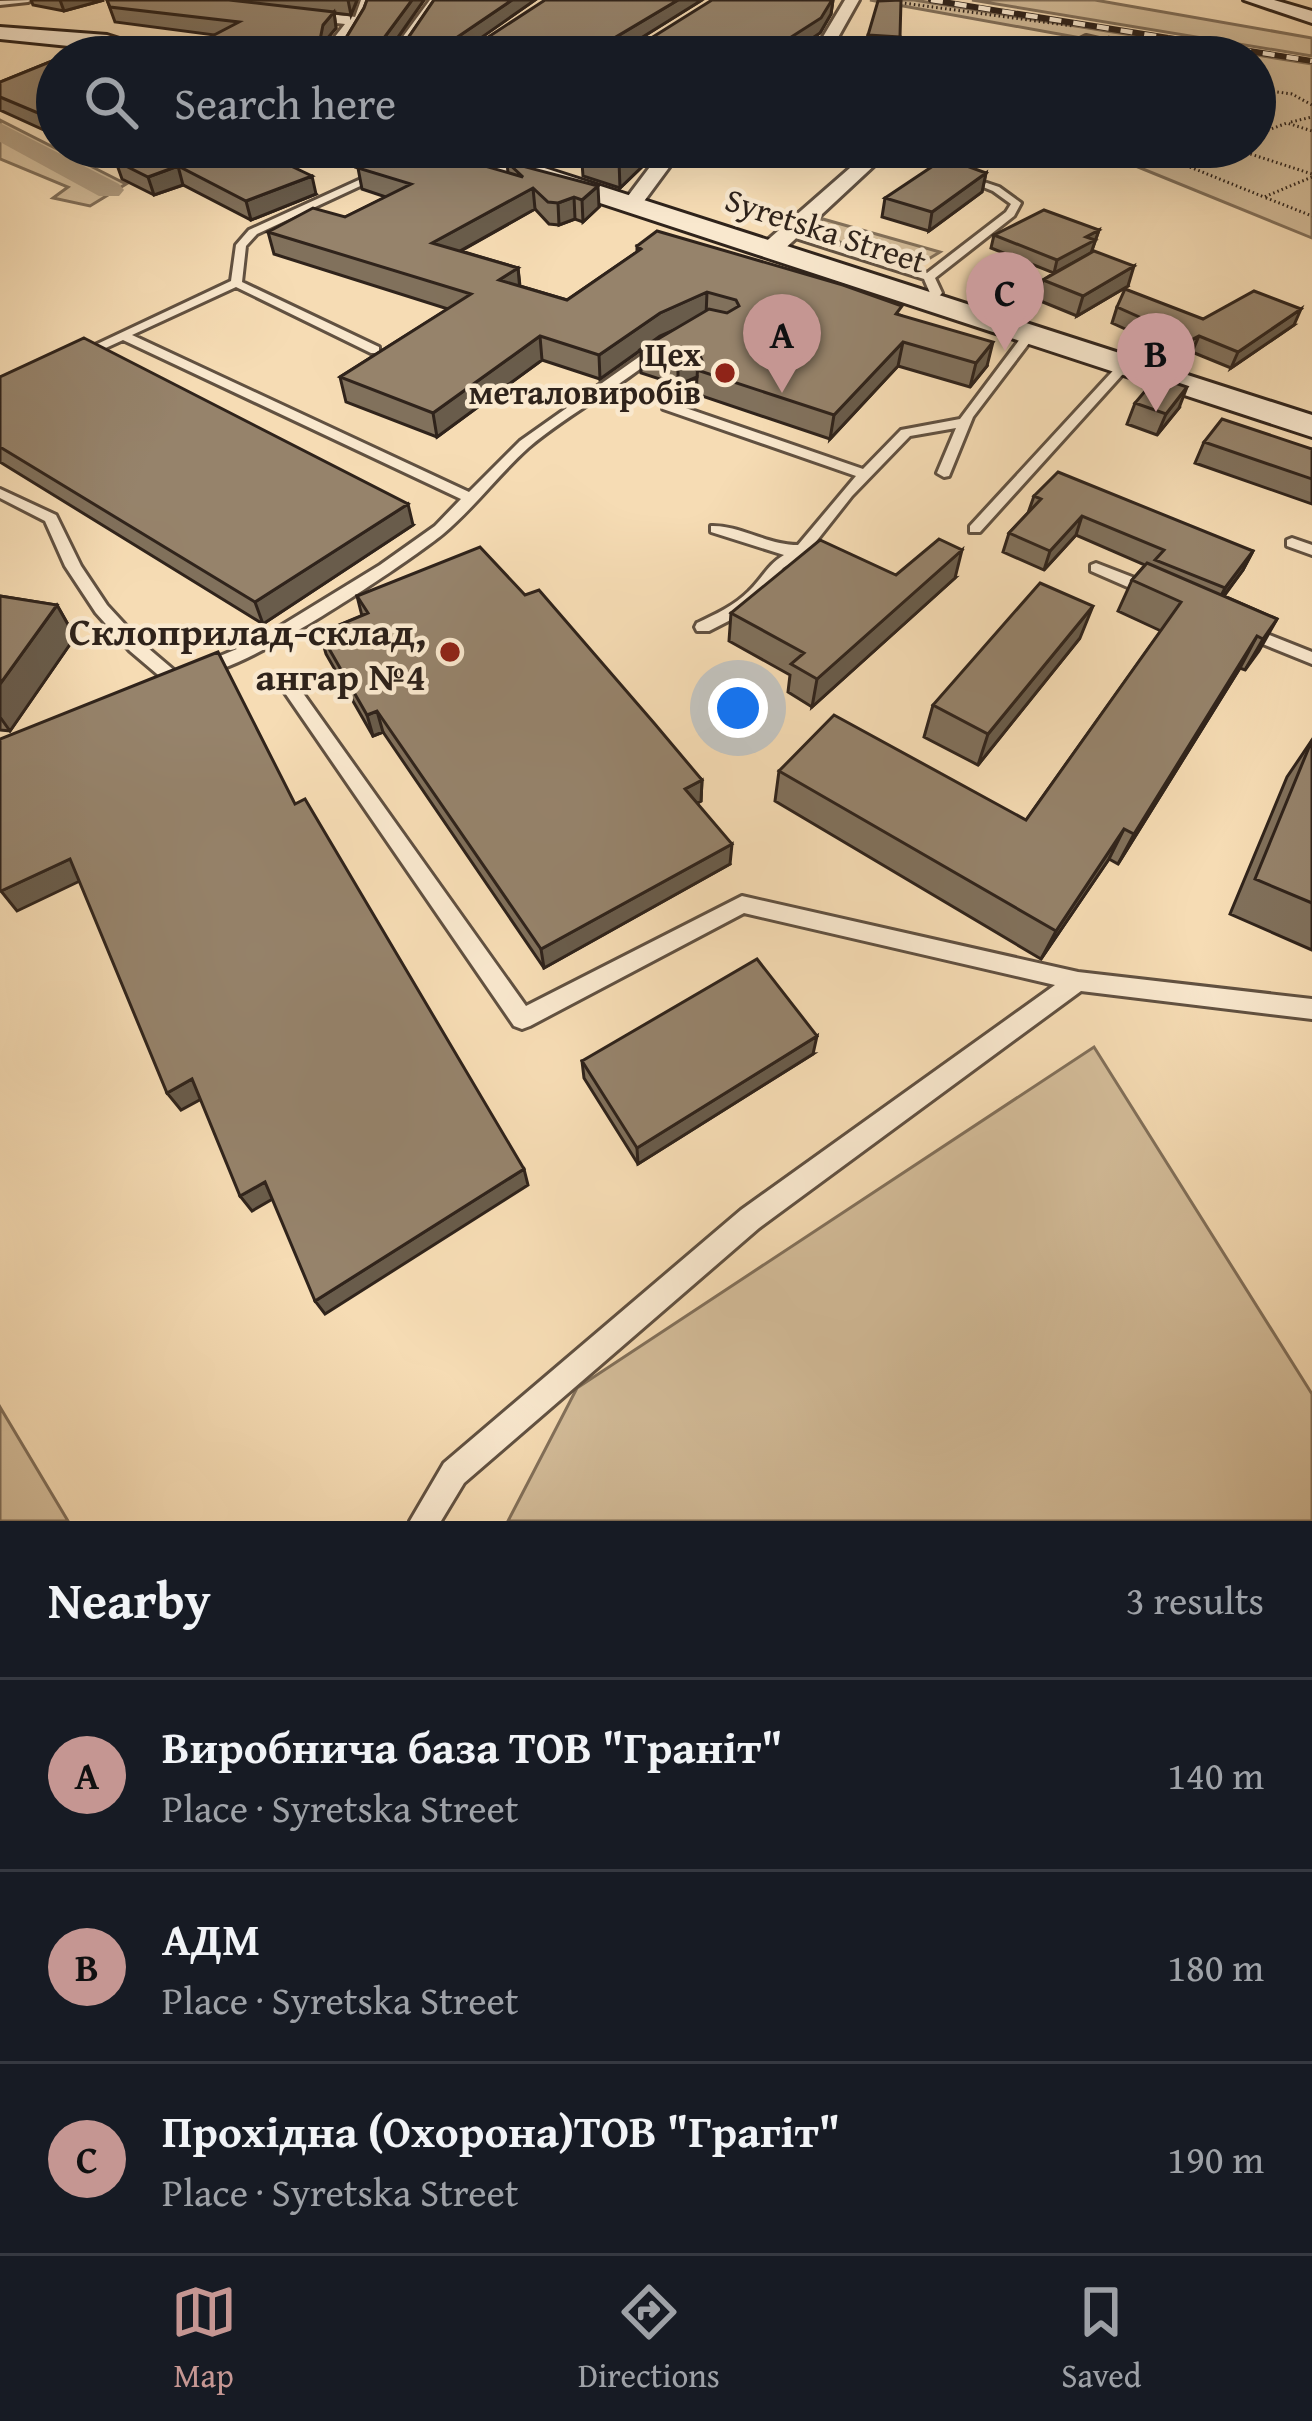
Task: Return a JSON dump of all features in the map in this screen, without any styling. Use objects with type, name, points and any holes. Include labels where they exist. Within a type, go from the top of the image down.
[{"type":"main road","points":[[1252,0],[1312,17]]},
{"type":"main road","points":[[0,33],[51,36]]},
{"type":"main road","name":"Syretska Street","points":[[527,168],[632,204],[779,242],[929,289],[1030,334],[1312,426]]},
{"type":"street","points":[[410,36],[428,8],[440,0]]},
{"type":"street","points":[[831,36],[852,0]]},
{"type":"street","points":[[264,11],[356,21]]},
{"type":"street","points":[[344,36],[356,21]]},
{"type":"street","points":[[1089,36],[1092,34]]},
{"type":"street","points":[[632,204],[659,168]]},
{"type":"street","points":[[779,242],[862,168]]},
{"type":"lane","points":[[0,3],[28,0]]},
{"type":"lane","points":[[356,21],[365,0]]},
{"type":"lane","points":[[236,283],[241,245],[253,232],[388,170]]},
{"type":"lane","points":[[929,289],[1010,214],[1016,203],[996,188],[962,176]]},
{"type":"lane","points":[[61,363],[236,283]]},
{"type":"lane","points":[[236,283],[375,350]]},
{"type":"lane","points":[[944,473],[965,422],[1030,334]]},
{"type":"lane","points":[[122,335],[470,499]]},
{"type":"lane","points":[[155,688],[262,645],[385,568],[440,529],[525,443],[667,343]]},
{"type":"lane","points":[[975,529],[1126,364]]},
{"type":"lane","points":[[694,384],[668,406],[865,474]]},
{"type":"lane","points":[[703,627],[738,609],[778,565],[802,550],[865,474],[906,434],[923,426],[965,422]]},
{"type":"lane","points":[[0,493],[51,518],[65,556],[87,592],[133,647],[176,681]]},
{"type":"lane","points":[[716,529],[824,560]]},
{"type":"lane","points":[[1292,543],[1312,550]]},
{"type":"lane","points":[[1096,568],[1161,595]]},
{"type":"lane","points":[[1226,622],[1312,658]]},
{"type":"lane","points":[[289,686],[522,1019],[742,904],[1078,981],[1312,1009]]},
{"type":"lane","points":[[424,1521],[454,1473],[750,1219],[1078,981]]},
{"type":"path","points":[[892,2],[1099,36]]},
{"type":"path","points":[[1276,91],[1312,105]]},
{"type":"path","points":[[1276,127],[1312,117]]},
{"type":"path","points":[[1287,123],[1312,131]]},
{"type":"path","points":[[1276,164],[1312,176]]},
{"type":"path","points":[[1192,168],[1312,216]]},
{"type":"path","points":[[1264,197],[1312,176]]},
{"type":"shaded area","points":[[870,0],[914,0],[1138,36],[1070,36]]},
{"type":"shaded area","points":[[972,0],[1095,0],[1312,38],[1312,56],[1276,50],[1276,36],[1191,36]]},
{"type":"shaded area","points":[[1276,58],[1312,64],[1312,238],[1140,168],[1276,168]]},
{"type":"shaded area","points":[[0,120],[36,138],[36,168],[94,168],[126,184],[90,206],[53,198],[68,187],[0,159]]},
{"type":"shaded area","points":[[823,219],[940,252],[922,263],[808,234]]},
{"type":"shaded area","points":[[1094,1047],[1312,1394],[1312,1521],[508,1521],[577,1388]]},
{"type":"shaded area","points":[[0,1407],[68,1521],[0,1521]]},
{"type":"building","points":[[107,0],[229,0],[334,12],[321,36],[212,36],[239,22],[110,7]]},
{"type":"building","points":[[367,0],[412,0],[385,36],[347,36]]},
{"type":"building","points":[[434,0],[512,0],[459,36],[409,36]]},
{"type":"building","points":[[545,0],[678,0],[618,36],[490,36]]},
{"type":"building","points":[[712,0],[832,0],[821,18],[793,36],[654,36]]},
{"type":"building","points":[[901,0],[900,36],[868,35],[878,1]]},
{"type":"building","points":[[36,67],[36,112],[0,97],[0,82]]},
{"type":"building","points":[[130,168],[173,168],[148,177]]},
{"type":"building","points":[[182,168],[295,168],[312,176],[246,201]]},
{"type":"building","points":[[358,168],[492,168],[523,177],[513,168],[530,168],[598,186],[582,200],[574,197],[558,203],[548,202],[533,188],[432,243],[518,268],[499,280],[567,300],[641,249],[637,246],[657,231],[843,285],[902,306],[896,314],[993,342],[976,363],[903,342],[834,415],[697,370],[703,363],[699,353],[678,361],[641,349],[709,309],[727,313],[739,306],[736,300],[707,292],[660,313],[599,355],[540,336],[433,413],[340,377],[471,294],[268,232],[313,208],[345,217],[411,184]]},
{"type":"building","points":[[930,168],[972,168],[986,173],[932,212],[885,198]]},
{"type":"building","points":[[1044,210],[1099,230],[1086,237],[1095,240],[1057,260],[994,235]]},
{"type":"building","points":[[1094,251],[1134,266],[1083,296],[1043,280]]},
{"type":"building","points":[[1125,289],[1203,319],[1254,291],[1301,309],[1238,352],[1199,336],[1191,340],[1117,307]]},
{"type":"building","points":[[84,338],[408,504],[255,602],[0,447],[0,377]]},
{"type":"building","points":[[1157,377],[1187,387],[1166,414],[1135,403]]},
{"type":"building","points":[[1222,419],[1312,449],[1312,479],[1204,442]]},
{"type":"building","points":[[1058,472],[1253,551],[1225,588],[1155,560],[1164,550],[1082,516],[1050,551],[1009,533],[1041,499],[1034,496]]},
{"type":"building","points":[[939,539],[962,550],[817,679],[791,664],[804,653],[731,613],[820,540],[896,575]]},
{"type":"building","points":[[480,547],[525,595],[539,590],[654,723],[702,780],[685,789],[732,844],[541,949],[377,711],[367,715],[320,633],[368,613],[357,596]]},
{"type":"building","points":[[1147,563],[1277,619],[1263,639],[1257,636],[1134,834],[1124,829],[1056,931],[779,771],[834,715],[1026,820],[1181,602],[1132,580]]},
{"type":"building","points":[[1040,583],[1093,606],[988,734],[933,705]]},
{"type":"building","points":[[0,596],[57,605],[0,684]]},
{"type":"building","points":[[218,652],[295,804],[305,799],[524,1169],[315,1301],[265,1182],[240,1196],[192,1079],[167,1093],[70,859],[0,890],[0,739]]},
{"type":"building","points":[[1312,740],[1312,903],[1255,879]]},
{"type":"building","points":[[757,959],[817,1036],[637,1148],[582,1061]]},
{"type":"waterway","points":[[0,131],[36,150]]},
{"type":"waterway","points":[[68,168],[109,190]]},
{"type":"railway","points":[[931,0],[1156,36]]},
{"type":"railway","points":[[1276,55],[1312,61]]},
{"type":"place","name":"Прохідна (Охорона)ТОВ \"Грагіт\"","points":[[1005,351]]},
{"type":"place","name":"Цех металовиробів","points":[[725,373]]},
{"type":"place","name":"Виробнича база ТОВ \"Граніт\"","points":[[782,393]]},
{"type":"place","name":"АДМ","points":[[1156,412]]},
{"type":"place","name":"Склоприлад-склад, ангар №4","points":[[450,652]]}]
